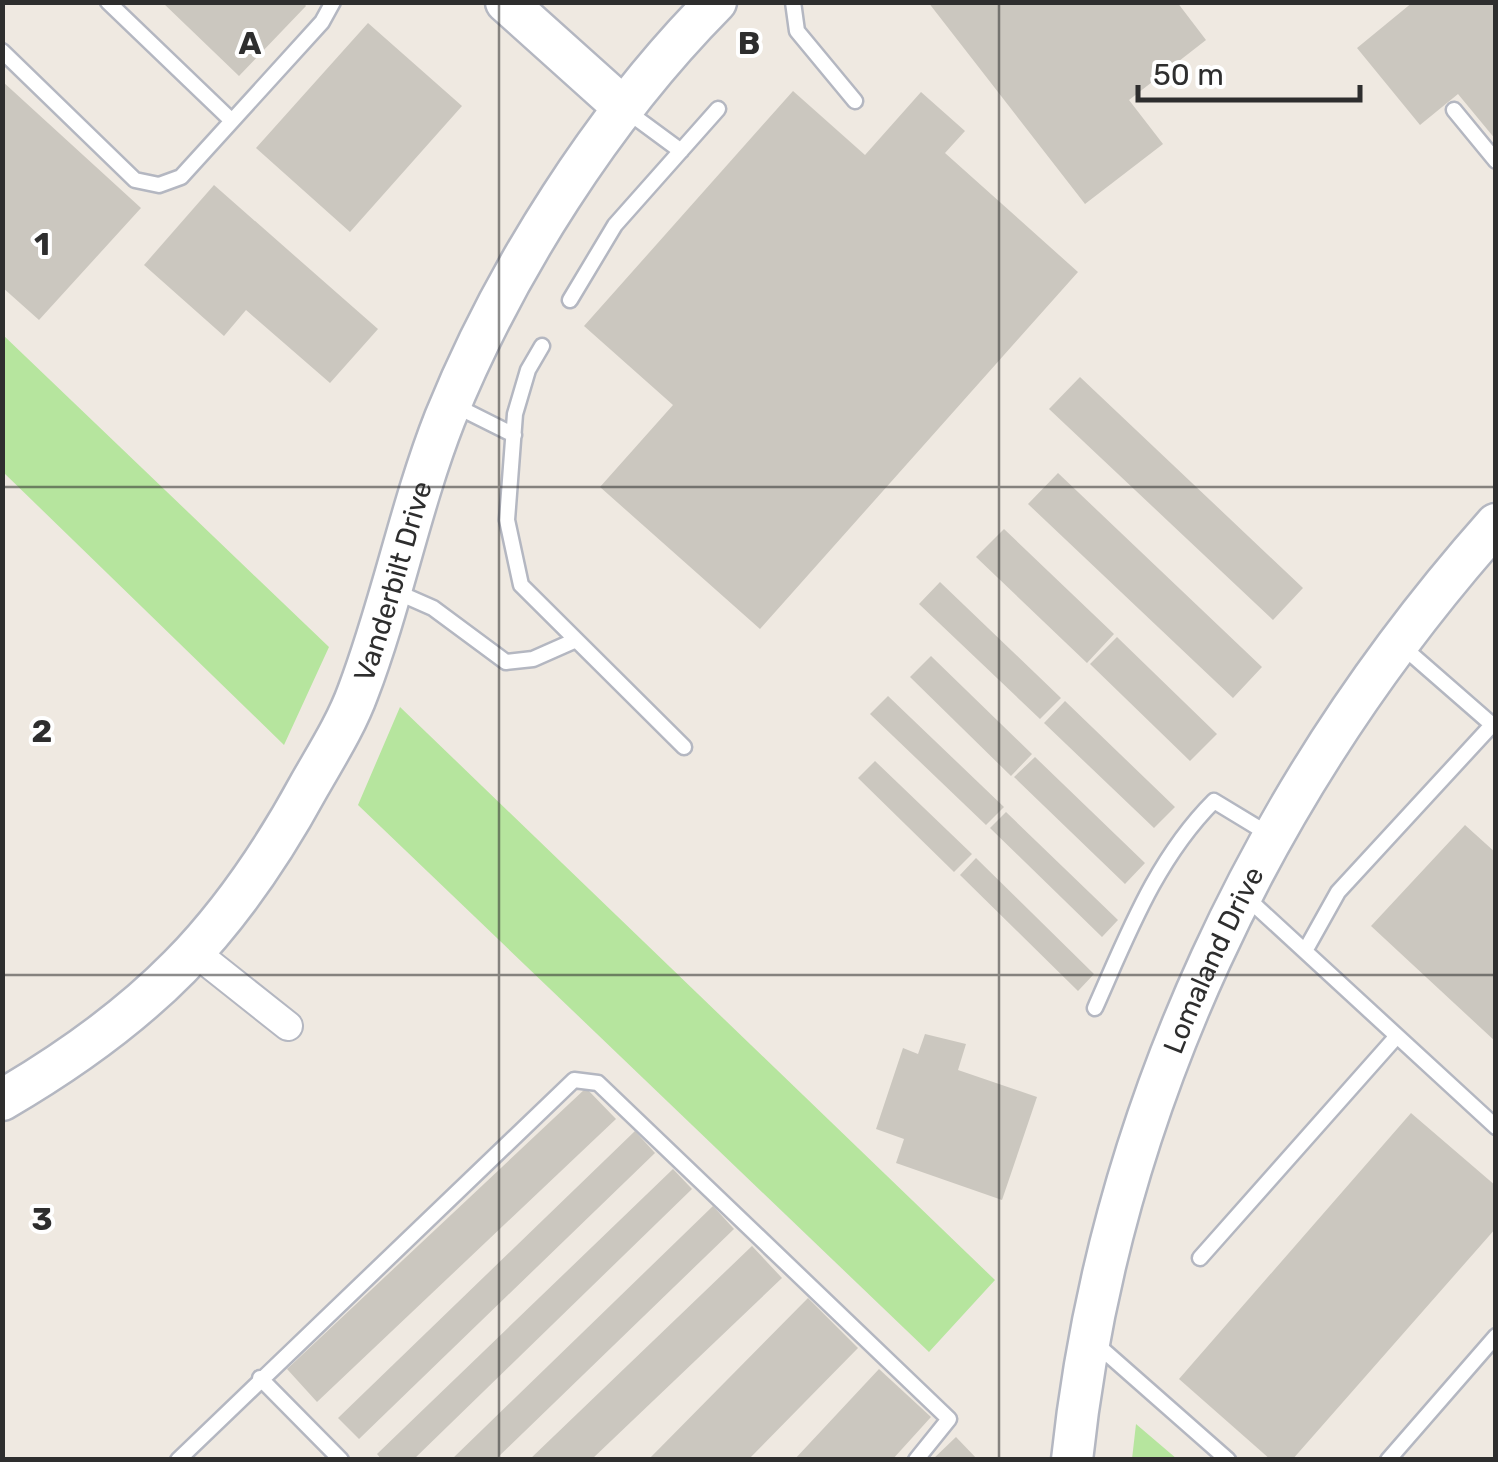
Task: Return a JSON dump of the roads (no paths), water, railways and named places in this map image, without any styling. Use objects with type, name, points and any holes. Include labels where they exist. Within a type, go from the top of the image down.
[{"type":"street","points":[[506,2],[624,108]]},
{"type":"street","name":"Vanderbilt Drive","points":[[2,1100],[104,1036],[196,953],[276,847],[358,694],[452,403],[478,342],[543,229],[624,108],[716,2]]},
{"type":"street","name":"Lomaland Drive","points":[[1072,1460],[1090,1338],[1125,1190],[1156,1091],[1242,892],[1326,744],[1397,642],[1496,524]]},
{"type":"street","points":[[196,953],[288,1026]]},
{"type":"lane","points":[[108,2],[232,121]]},
{"type":"lane","points":[[2,52],[135,180],[159,185],[181,177],[334,2]]},
{"type":"lane","points":[[793,2],[797,31],[854,101]]},
{"type":"lane","points":[[624,108],[681,151]]},
{"type":"lane","points":[[570,300],[615,225],[718,109]]},
{"type":"lane","points":[[1454,110],[1496,161]]},
{"type":"lane","points":[[542,346],[528,370],[514,434],[507,520],[522,586],[684,747]]},
{"type":"lane","points":[[452,403],[514,434]]},
{"type":"lane","points":[[392,590],[433,608],[506,662],[534,659],[576,640]]},
{"type":"lane","points":[[1304,950],[1338,892],[1494,726],[1397,642]]},
{"type":"lane","points":[[1095,1008],[1156,877],[1182,834],[1214,801],[1271,836]]},
{"type":"lane","points":[[1242,892],[1496,1127]]},
{"type":"lane","points":[[1200,1258],[1396,1036]]},
{"type":"lane","points":[[178,1460],[574,1080],[598,1083],[949,1419],[916,1460]]},
{"type":"lane","points":[[1388,1460],[1496,1336]]},
{"type":"lane","points":[[1090,1338],[1228,1460]]},
{"type":"lane","points":[[260,1378],[341,1460]]}]
